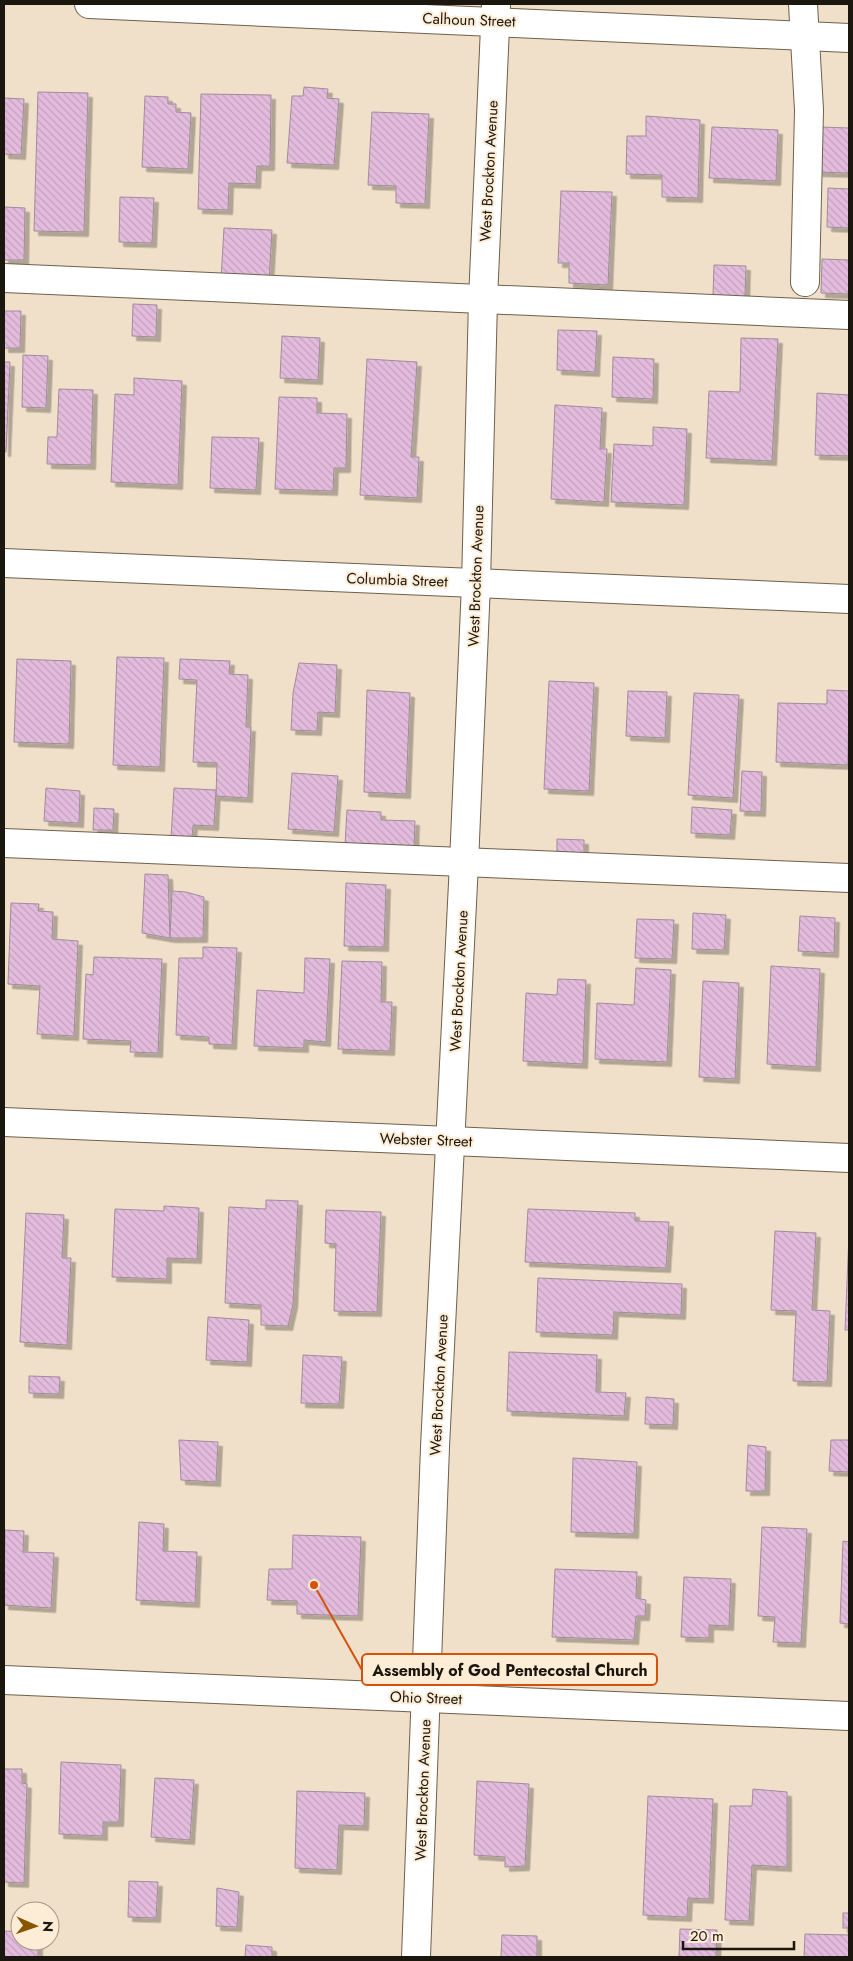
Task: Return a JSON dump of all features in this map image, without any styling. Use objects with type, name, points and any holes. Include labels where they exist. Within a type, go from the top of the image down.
[{"type":"street","name":"Calhoun Street","points":[[89,4],[495,12],[849,38]]},
{"type":"street","points":[[803,4],[809,110],[805,282]]},
{"type":"street","name":"West Brockton Avenue","points":[[416,1957],[435,1447],[476,584],[483,300],[495,12]]},
{"type":"street","points":[[4,278],[849,315]]},
{"type":"street","name":"Columbia Street","points":[[4,563],[849,599]]},
{"type":"street","points":[[4,842],[849,878]]},
{"type":"street","name":"Webster Street","points":[[4,1122],[849,1158]]},
{"type":"street","name":"Ohio Street","points":[[4,1680],[849,1716]]},
{"type":"building","points":[[304,87],[328,89],[327,98],[339,99],[334,165],[287,163],[292,96],[303,96]]},
{"type":"building","points":[[38,92],[88,93],[84,232],[34,231]]},
{"type":"building","points":[[201,94],[271,95],[270,166],[257,166],[256,184],[229,183],[228,210],[198,209]]},
{"type":"building","points":[[145,96],[168,97],[168,104],[176,104],[176,112],[191,113],[188,169],[142,167]]},
{"type":"building","points":[[4,98],[24,99],[21,155],[4,154]]},
{"type":"building","points":[[372,112],[429,114],[425,204],[396,203],[396,186],[368,185]]},
{"type":"building","points":[[646,116],[700,120],[698,198],[662,197],[662,175],[626,174],[627,136],[646,136]]},
{"type":"building","points":[[712,127],[778,130],[776,181],[709,178]]},
{"type":"building","points":[[820,127],[849,128],[849,173],[818,172]]},
{"type":"building","points":[[828,188],[849,189],[849,228],[827,227]]},
{"type":"building","points":[[561,191],[612,192],[608,285],[569,283],[569,263],[558,263]]},
{"type":"building","points":[[120,197],[154,198],[152,243],[119,242]]},
{"type":"building","points":[[4,207],[25,208],[24,260],[4,260]]},
{"type":"building","points":[[224,228],[272,230],[269,281],[221,280]]},
{"type":"building","points":[[822,259],[849,260],[849,294],[821,293]]},
{"type":"building","points":[[714,265],[746,266],[745,297],[713,296]]},
{"type":"building","points":[[133,304],[157,305],[156,337],[132,336]]},
{"type":"building","points":[[4,311],[21,311],[20,348],[4,348]]},
{"type":"building","points":[[558,330],[597,331],[595,372],[557,370]]},
{"type":"building","points":[[282,336],[320,338],[318,380],[280,378]]},
{"type":"building","points":[[741,338],[778,339],[772,461],[706,458],[709,391],[740,392]]},
{"type":"building","points":[[23,355],[48,356],[46,408],[22,407]]},
{"type":"building","points":[[613,357],[654,359],[653,399],[612,397]]},
{"type":"building","points":[[367,359],[417,362],[411,457],[419,457],[417,498],[360,495]]},
{"type":"building","points":[[4,362],[10,362],[6,452],[4,452]]},
{"type":"building","points":[[134,378],[182,381],[178,485],[111,482],[115,394],[134,395]]},
{"type":"building","points":[[59,389],[93,390],[91,465],[47,464],[48,437],[57,437]]},
{"type":"building","points":[[817,393],[849,395],[849,456],[815,455]]},
{"type":"building","points":[[279,397],[317,398],[317,413],[347,414],[346,468],[334,468],[333,491],[275,489]]},
{"type":"building","points":[[555,405],[602,408],[600,449],[607,449],[604,502],[551,499]]},
{"type":"building","points":[[653,427],[687,429],[684,505],[611,502],[614,444],[653,446]]},
{"type":"building","points":[[212,437],[259,438],[256,490],[210,488]]},
{"type":"building","points":[[117,657],[164,658],[160,767],[113,765]]},
{"type":"building","points":[[17,659],[71,661],[69,744],[14,742]]},
{"type":"building","points":[[180,659],[230,661],[229,674],[248,675],[246,727],[251,727],[248,798],[216,796],[217,763],[193,762],[197,680],[179,679]]},
{"type":"building","points":[[299,663],[337,665],[335,713],[318,712],[317,731],[291,730],[293,693]]},
{"type":"building","points":[[549,681],[594,683],[589,791],[544,789]]},
{"type":"building","points":[[367,690],[410,693],[406,794],[364,792]]},
{"type":"building","points":[[827,690],[849,691],[848,765],[776,762],[778,703],[827,704]]},
{"type":"building","points":[[628,691],[667,692],[665,738],[626,736]]},
{"type":"building","points":[[694,693],[739,695],[733,798],[688,795]]},
{"type":"building","points":[[742,771],[762,772],[761,812],[740,811]]},
{"type":"building","points":[[292,773],[338,776],[334,832],[288,829]]},
{"type":"building","points":[[46,788],[80,791],[79,823],[44,821]]},
{"type":"building","points":[[174,788],[216,790],[214,826],[193,825],[192,838],[171,838]]},
{"type":"building","points":[[692,807],[732,810],[730,835],[691,833]]},
{"type":"building","points":[[94,808],[114,809],[113,830],[93,830]]},
{"type":"building","points":[[347,810],[381,812],[381,820],[415,821],[414,849],[345,845]]},
{"type":"building","points":[[557,839],[584,840],[584,854],[557,854]]},
{"type":"building","points":[[145,874],[168,875],[170,938],[142,933]]},
{"type":"building","points":[[346,883],[386,885],[384,947],[344,946]]},
{"type":"building","points":[[172,891],[186,892],[204,897],[203,938],[170,938]]},
{"type":"building","points":[[11,903],[39,904],[38,911],[53,912],[52,939],[78,941],[74,1036],[37,1034],[40,986],[8,984]]},
{"type":"building","points":[[693,913],[726,915],[724,950],[692,949]]},
{"type":"building","points":[[800,916],[835,918],[834,953],[798,951]]},
{"type":"building","points":[[637,919],[674,920],[672,959],[635,958]]},
{"type":"building","points":[[203,947],[237,948],[232,1045],[209,1044],[209,1037],[176,1035],[179,958],[203,958]]},
{"type":"building","points":[[94,957],[162,959],[158,1053],[130,1052],[131,1041],[83,1039],[86,974],[93,975]]},
{"type":"building","points":[[305,958],[330,959],[326,1042],[304,1040],[304,1048],[254,1046],[257,990],[304,993]]},
{"type":"building","points":[[342,961],[382,962],[381,1002],[392,1002],[390,1051],[338,1049]]},
{"type":"building","points":[[771,966],[820,969],[816,1067],[767,1064]]},
{"type":"building","points":[[636,968],[671,970],[667,1062],[595,1059],[597,1003],[634,1005]]},
{"type":"building","points":[[558,979],[586,980],[583,1064],[523,1061],[526,993],[557,995]]},
{"type":"building","points":[[703,981],[739,983],[735,1079],[699,1077]]},
{"type":"building","points":[[266,1200],[298,1201],[293,1304],[288,1326],[261,1325],[261,1305],[225,1303],[229,1207],[266,1209]]},
{"type":"building","points":[[164,1206],[199,1208],[197,1259],[167,1258],[167,1279],[112,1277],[115,1209],[164,1211]]},
{"type":"building","points":[[528,1209],[635,1213],[635,1221],[669,1222],[666,1268],[525,1262]]},
{"type":"building","points":[[326,1210],[381,1212],[377,1312],[334,1311],[336,1244],[325,1243]]},
{"type":"building","points":[[26,1213],[64,1215],[62,1258],[71,1258],[67,1345],[20,1342]]},
{"type":"building","points":[[775,1231],[816,1233],[812,1310],[830,1311],[827,1382],[793,1381],[796,1311],[771,1310]]},
{"type":"building","points":[[849,1235],[849,1330],[845,1330]]},
{"type":"building","points":[[538,1278],[682,1284],[681,1315],[614,1312],[613,1335],[536,1332]]},
{"type":"building","points":[[208,1317],[249,1320],[247,1362],[206,1360]]},
{"type":"building","points":[[509,1352],[597,1355],[596,1392],[626,1393],[624,1416],[507,1411]]},
{"type":"building","points":[[303,1355],[342,1357],[339,1404],[301,1403]]},
{"type":"building","points":[[29,1376],[60,1377],[59,1394],[29,1393]]},
{"type":"building","points":[[646,1397],[674,1399],[673,1425],[645,1424]]},
{"type":"building","points":[[179,1440],[218,1442],[216,1482],[181,1480]]},
{"type":"building","points":[[831,1440],[849,1440],[849,1472],[829,1471]]},
{"type":"building","points":[[748,1445],[766,1447],[765,1491],[746,1491]]},
{"type":"building","points":[[573,1458],[637,1462],[634,1534],[571,1532]]},
{"type":"building","points":[[139,1522],[164,1524],[163,1551],[197,1552],[195,1603],[136,1600]]},
{"type":"building","points":[[762,1527],[807,1529],[801,1643],[773,1642],[775,1617],[758,1616]]},
{"type":"building","points":[[5,1530],[24,1531],[23,1552],[54,1553],[51,1608],[4,1605]]},
{"type":"building","points":[[293,1535],[361,1537],[358,1616],[297,1614],[297,1601],[267,1600],[269,1569],[292,1569]]},
{"type":"building","points":[[843,1541],[849,1542],[849,1624],[840,1623]]},
{"type":"building","points":[[555,1569],[637,1572],[636,1598],[646,1600],[645,1616],[636,1616],[634,1640],[552,1637]]},
{"type":"building","points":[[684,1577],[731,1579],[729,1626],[709,1625],[709,1638],[681,1637]]},
{"type":"building","points":[[61,1762],[121,1765],[119,1822],[103,1822],[103,1836],[59,1834]]},
{"type":"building","points":[[4,1769],[22,1769],[22,1783],[27,1784],[24,1883],[4,1882]]},
{"type":"building","points":[[155,1778],[194,1780],[190,1840],[151,1837]]},
{"type":"building","points":[[477,1781],[529,1784],[525,1866],[505,1867],[505,1857],[474,1855]]},
{"type":"building","points":[[753,1789],[787,1792],[787,1867],[752,1865],[749,1921],[725,1920],[730,1806],[752,1806]]},
{"type":"building","points":[[297,1791],[365,1793],[364,1826],[339,1825],[337,1870],[295,1868]]},
{"type":"building","points":[[648,1796],[713,1799],[709,1899],[688,1898],[687,1917],[643,1915]]},
{"type":"building","points":[[129,1881],[158,1882],[156,1918],[128,1917]]},
{"type":"building","points":[[217,1888],[239,1892],[237,1927],[216,1926]]},
{"type":"building","points":[[843,1913],[849,1913],[849,1928],[843,1928]]},
{"type":"building","points":[[680,1929],[717,1930],[716,1957],[679,1957]]},
{"type":"building","points":[[4,1931],[10,1931],[10,1951],[38,1951],[38,1957],[4,1957]]},
{"type":"building","points":[[805,1934],[849,1935],[849,1957],[804,1957]]},
{"type":"building","points":[[502,1935],[537,1936],[537,1957],[501,1957]]},
{"type":"building","points":[[246,1945],[272,1947],[272,1957],[245,1957]]},
{"type":"place","name":"Assembly of God Pentecostal Church","points":[[314,1585]]}]
